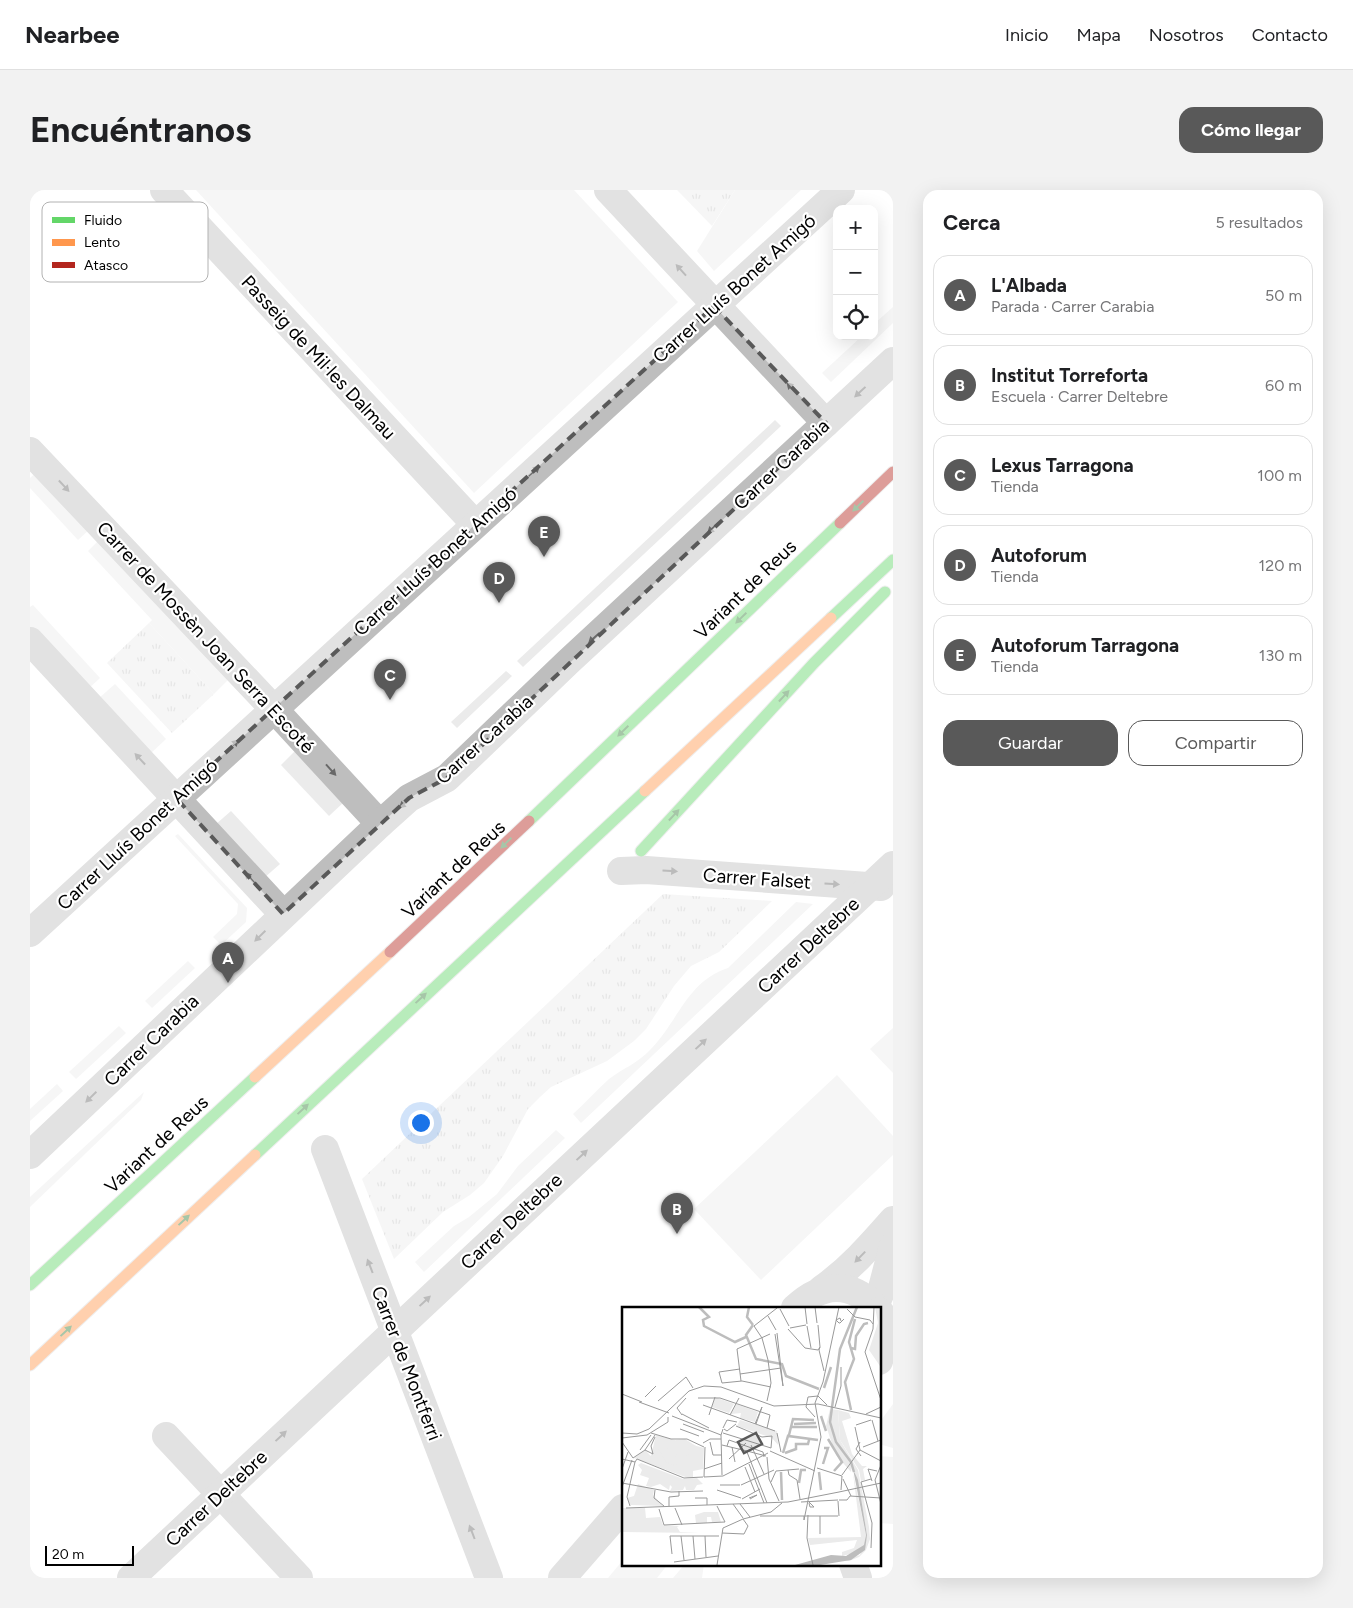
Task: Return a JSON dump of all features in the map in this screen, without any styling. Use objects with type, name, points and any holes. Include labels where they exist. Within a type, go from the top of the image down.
[{"type":"highway","name":"Variant de Reus","points":[[30,1285],[478,870],[893,472]]},
{"type":"highway","points":[[30,1365],[893,560]]},
{"type":"highway","points":[[641,851],[814,663],[893,583]]},
{"type":"street","name":"Passeig de Mil·les Dalmau","points":[[164,190],[175,202]]},
{"type":"street","points":[[608,190],[714,306],[826,423]]},
{"type":"street","name":"Carrer Lluís Bonet Amigó","points":[[30,933],[273,708],[842,190]]},
{"type":"street","name":"Passeig de Mil·les Dalmau","points":[[208,237],[475,524]]},
{"type":"street","name":"Carrer Carabia","points":[[30,1155],[380,824],[409,798],[447,778],[568,662],[893,361]]},
{"type":"street","name":"Carrer de Mossèn Joan Serra Escoté","points":[[30,451],[380,824]]},
{"type":"street","points":[[30,641],[283,914]]},
{"type":"street","name":"Carrer Deltebre","points":[[131,1578],[394,1330],[882,887],[893,865]]},
{"type":"street","name":"Carrer Falset","points":[[621,871],[646,870],[882,887]]},
{"type":"street","name":"Carrer de Montferri","points":[[325,1149],[489,1578]]},
{"type":"street","points":[[796,1307],[842,1274],[862,1256],[893,1220]]},
{"type":"street","points":[[881,1357],[885,1344],[881,1292],[893,1246]]},
{"type":"street","points":[[822,1289],[840,1288],[859,1294],[876,1307]]},
{"type":"street","points":[[881,1362],[893,1357]]},
{"type":"street","points":[[166,1436],[299,1578]]},
{"type":"street","points":[[562,1578],[622,1509]]},
{"type":"street","points":[[854,1566],[858,1578]]},
{"type":"highlighted area","points":[[714,306],[826,423],[447,778],[409,798],[283,914],[176,798]]},
{"type":"green space","points":[[196,190],[574,190],[678,302],[474,493]]},
{"type":"green space","points":[[677,190],[735,190],[712,226]]},
{"type":"green space","points":[[735,190],[801,190],[714,271],[697,251]]},
{"type":"green space","points":[[893,307],[893,323],[878,337],[878,320]]},
{"type":"green space","points":[[858,340],[875,340],[831,382],[822,373]]},
{"type":"green space","points":[[775,420],[781,426],[523,667],[517,661]]},
{"type":"green space","points":[[38,471],[91,528],[78,540],[30,488],[30,478]]},
{"type":"green space","points":[[101,538],[231,677],[214,694],[149,623],[152,620],[88,551]]},
{"type":"green space","points":[[33,605],[100,678],[88,689],[30,627],[30,607]]},
{"type":"green space","points":[[149,623],[214,694],[172,733],[107,663]]},
{"type":"green space","points":[[506,671],[512,676],[457,728],[451,722]]},
{"type":"green space","points":[[115,684],[166,739],[149,755],[98,699]]},
{"type":"green space","points":[[296,750],[345,801],[329,816],[281,765]]},
{"type":"green space","points":[[231,811],[280,864],[264,878],[215,825]]},
{"type":"green space","points":[[178,834],[247,908],[246,922],[221,945],[213,937],[237,914],[238,904],[175,836]]},
{"type":"green space","points":[[663,894],[772,901],[719,952],[691,966],[674,986],[646,1029],[634,1041],[607,1061],[551,1087],[540,1097],[528,1109],[503,1156],[484,1183],[470,1195],[443,1212],[394,1259],[362,1179]]},
{"type":"green space","points":[[796,902],[813,904],[581,1123],[573,1114],[609,1079],[645,1055],[660,1039],[684,1003],[702,982],[728,968]]},
{"type":"green space","points":[[188,961],[195,968],[152,1008],[145,1001]]},
{"type":"green space","points":[[119,1026],[126,1033],[76,1079],[69,1072]]},
{"type":"green space","points":[[893,1028],[893,1073],[870,1049]]},
{"type":"green space","points":[[837,1075],[893,1136],[893,1155],[761,1280],[694,1209]]},
{"type":"green space","points":[[57,1084],[63,1091],[30,1121],[30,1109]]},
{"type":"green space","points":[[144,1092],[141,1100],[30,1207],[30,1197]]},
{"type":"green space","points":[[556,1130],[565,1138],[424,1272],[415,1262],[454,1226],[469,1217],[497,1194],[518,1166]]},
{"type":"green space","points":[[893,1404],[893,1448],[881,1445],[881,1420]]},
{"type":"green space","points":[[881,1456],[893,1457],[893,1524],[881,1523]]},
{"type":"green space","points":[[622,1561],[622,1566],[666,1566],[657,1578],[608,1578]]},
{"type":"green space","points":[[683,1566],[704,1566],[702,1578],[673,1578]]},
{"type":"traffic: fast","points":[[529,821],[840,523]]},
{"type":"traffic: fast","points":[[831,618],[893,560]]},
{"type":"traffic: fast","points":[[641,851],[814,663],[885,592]]},
{"type":"traffic: fast","points":[[255,1155],[645,791]]},
{"type":"traffic: fast","points":[[30,1285],[255,1077]]},
{"type":"traffic: slow","points":[[645,791],[831,618]]},
{"type":"traffic: slow","points":[[255,1077],[390,952]]},
{"type":"traffic: slow","points":[[30,1365],[255,1155]]},
{"type":"traffic: jam","points":[[840,523],[893,472]]},
{"type":"traffic: jam","points":[[390,952],[529,821]]},
{"type":"place","name":"Autoforum Tarragona","points":[[544,557]]},
{"type":"place","name":"Autoforum","points":[[499,603]]},
{"type":"place","name":"Lexus Tarragona","points":[[390,700]]},
{"type":"place","name":"L'Albada","points":[[228,983]]},
{"type":"place","name":"Institut Torreforta","points":[[677,1234]]}]
